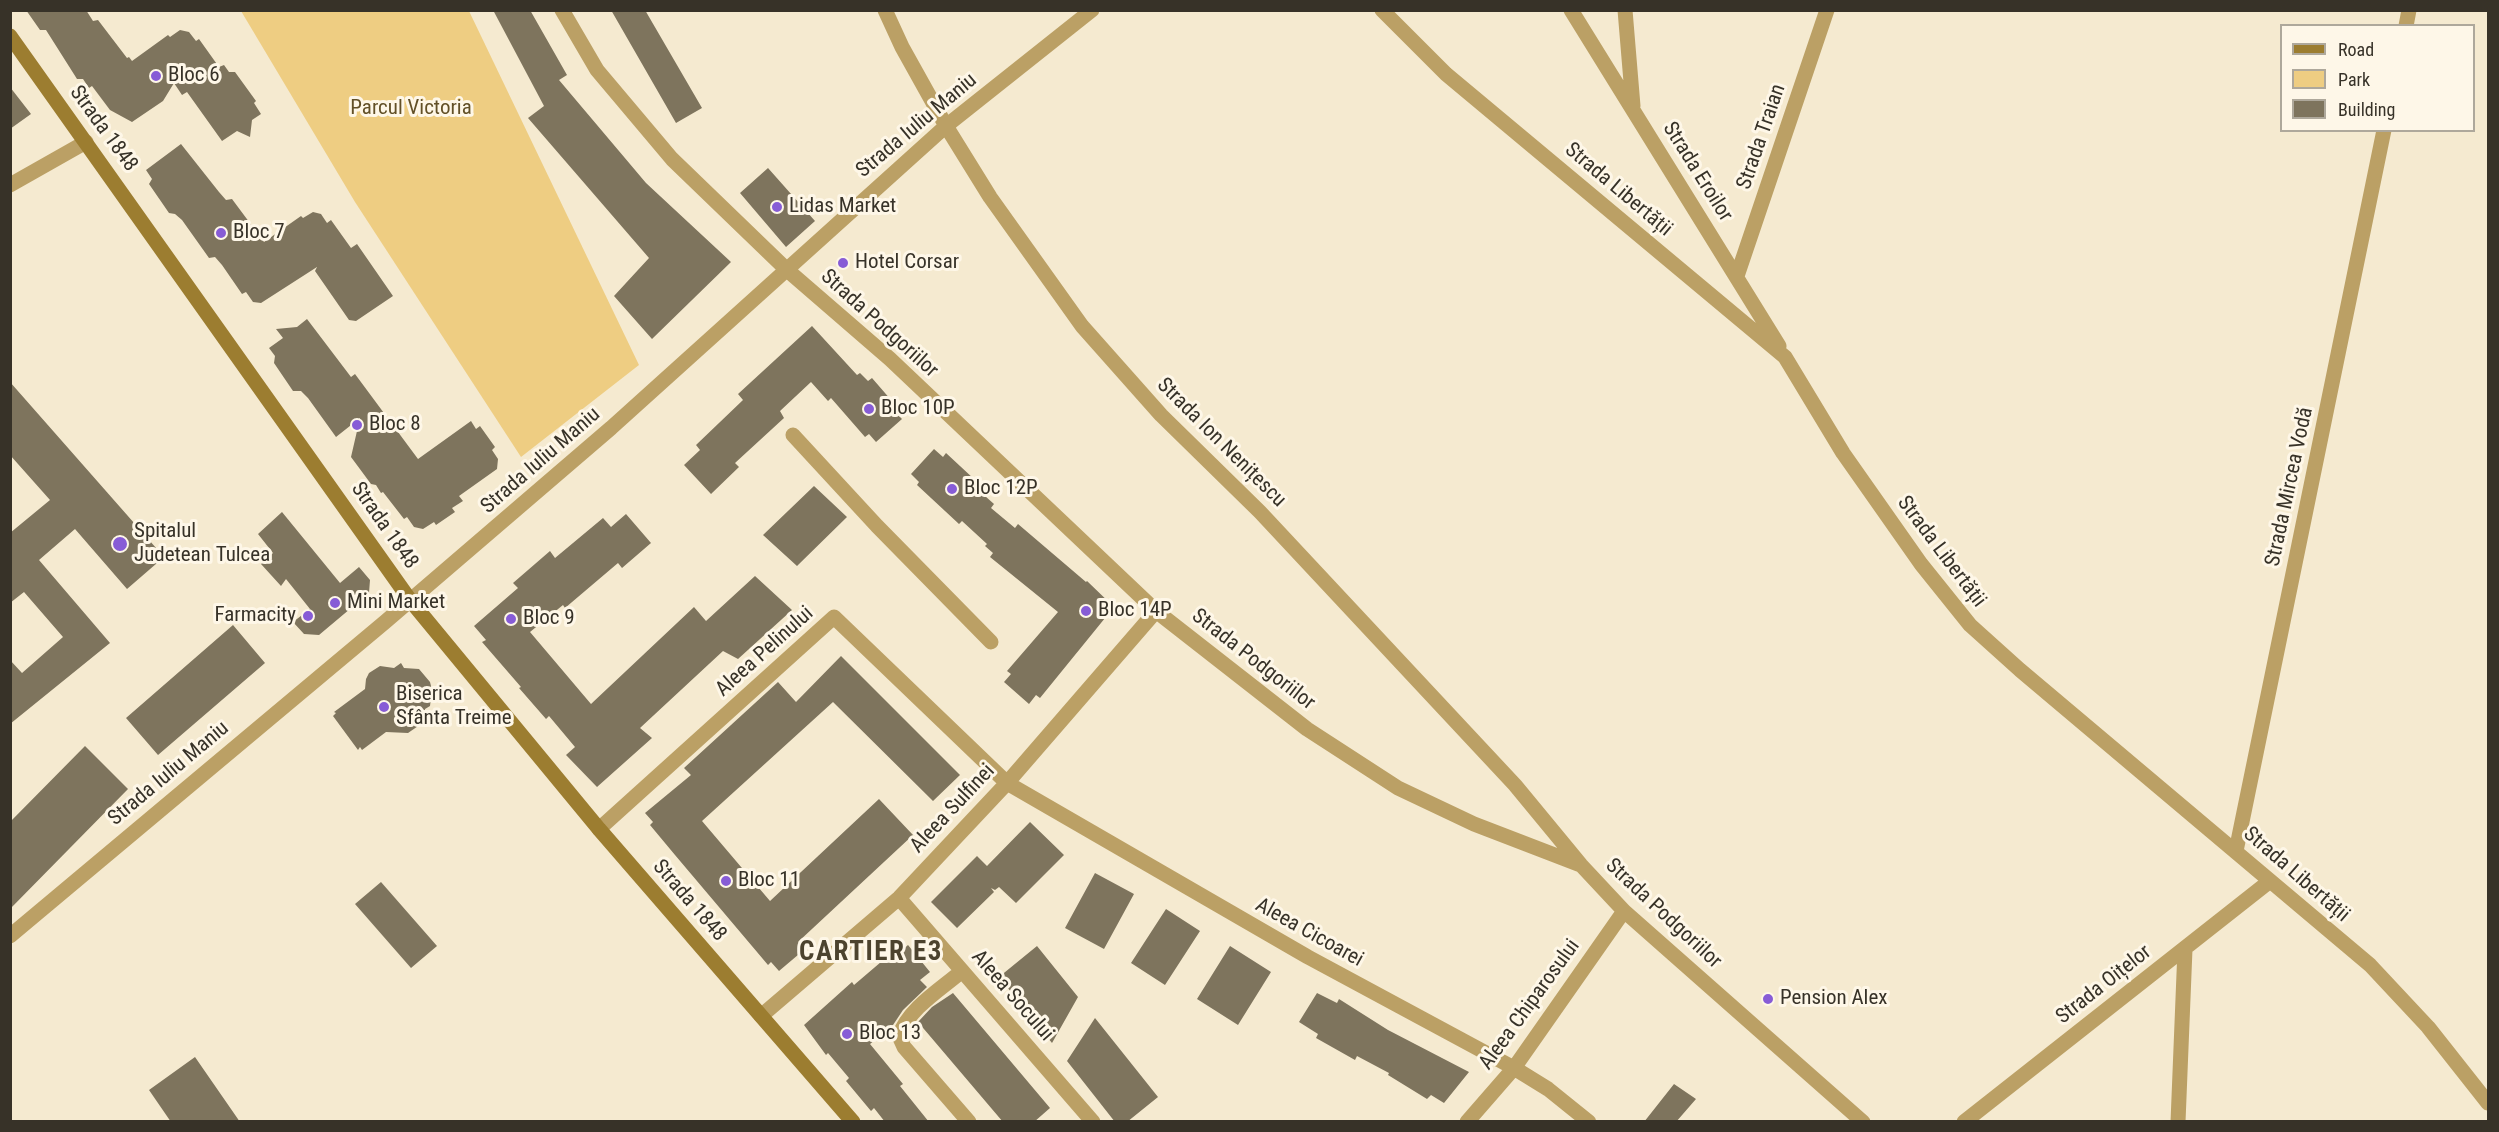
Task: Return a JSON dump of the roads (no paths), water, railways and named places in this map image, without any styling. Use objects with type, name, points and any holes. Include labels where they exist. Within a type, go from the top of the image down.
[{"type":"main road","name":"Strada 1848","points":[[10,36],[410,600],[599,829],[853,1122]]},
{"type":"street","name":"Strada Podgoriilor","points":[[562,10],[597,70],[672,159],[786,269],[890,360],[1156,611],[1307,729],[1398,788],[1474,824],[1581,865],[1624,911],[1863,1122]]},
{"type":"street","name":"Strada Ion Nenițescu","points":[[885,10],[946,126],[990,197],[1082,326],[1161,415],[1260,512],[1515,785],[1581,865]]},
{"type":"street","name":"Strada Iuliu Maniu","points":[[10,936],[611,428],[946,126],[1092,10]]},
{"type":"street","name":"Strada Libertății","points":[[1382,10],[1393,24],[1446,74],[1785,357],[1843,453],[1921,564],[1970,625],[2386,981],[2428,1027],[2488,1103]]},
{"type":"street","name":"Strada Eroilor","points":[[1571,10],[1785,357]]},
{"type":"street","points":[[1625,10],[1633,109]]},
{"type":"street","name":"Strada Traian","points":[[1737,276],[1827,10]]},
{"type":"street","name":"Strada Mircea Vodă","points":[[2236,851],[2384,132]]},
{"type":"street","points":[[10,185],[86,142]]},
{"type":"street","points":[[793,435],[877,526],[991,642]]},
{"type":"street","name":"Aleea Sulfinei","points":[[760,1016],[898,897],[1007,783],[1156,611]]},
{"type":"street","name":"Aleea Pelinului","points":[[599,829],[834,617],[1007,783]]},
{"type":"street","name":"Aleea Cicoarei","points":[[1007,783],[1308,957],[1514,1068],[1548,1089],[1588,1122]]},
{"type":"street","name":"Strada Oițelor","points":[[1964,1122],[2270,881]]},
{"type":"street","name":"Aleea Socului","points":[[898,897],[1093,1122]]},
{"type":"street","name":"Aleea Chiparosului","points":[[1467,1122],[1514,1068],[1624,911]]},
{"type":"street","points":[[2178,1122],[2185,949]]},
{"type":"street","points":[[962,971],[915,1011],[904,1023],[899,1036],[904,1047],[969,1122]]},
{"type":"place","name":"Bloc 6","points":[[156,76]]},
{"type":"place","name":"Lidas Market","points":[[777,207]]},
{"type":"place","name":"Bloc 7","points":[[221,233]]},
{"type":"place","name":"Hotel Corsar","points":[[843,263]]},
{"type":"place","name":"Bloc 10P","points":[[869,409]]},
{"type":"place","name":"Bloc 8","points":[[357,425]]},
{"type":"place","name":"Bloc 12P","points":[[952,489]]},
{"type":"place","name":"Spitalul Judetean Tulcea","points":[[120,544]]},
{"type":"place","name":"Mini Market","points":[[335,603]]},
{"type":"place","name":"Bloc 14P","points":[[1086,611]]},
{"type":"place","name":"Farmacity","points":[[308,616]]},
{"type":"place","name":"Bloc 9","points":[[511,619]]},
{"type":"place","name":"Biserica Sfânta Treime","points":[[384,707]]},
{"type":"place","name":"Bloc 11","points":[[726,881]]},
{"type":"place","name":"Pension Alex","points":[[1768,999]]},
{"type":"place","name":"Bloc 13","points":[[847,1034]]},
{"type":"district","name":"CARTIER E3","points":[[871,953]]},
{"type":"park label","name":"Parcul Victoria","points":[[411,109]]}]
